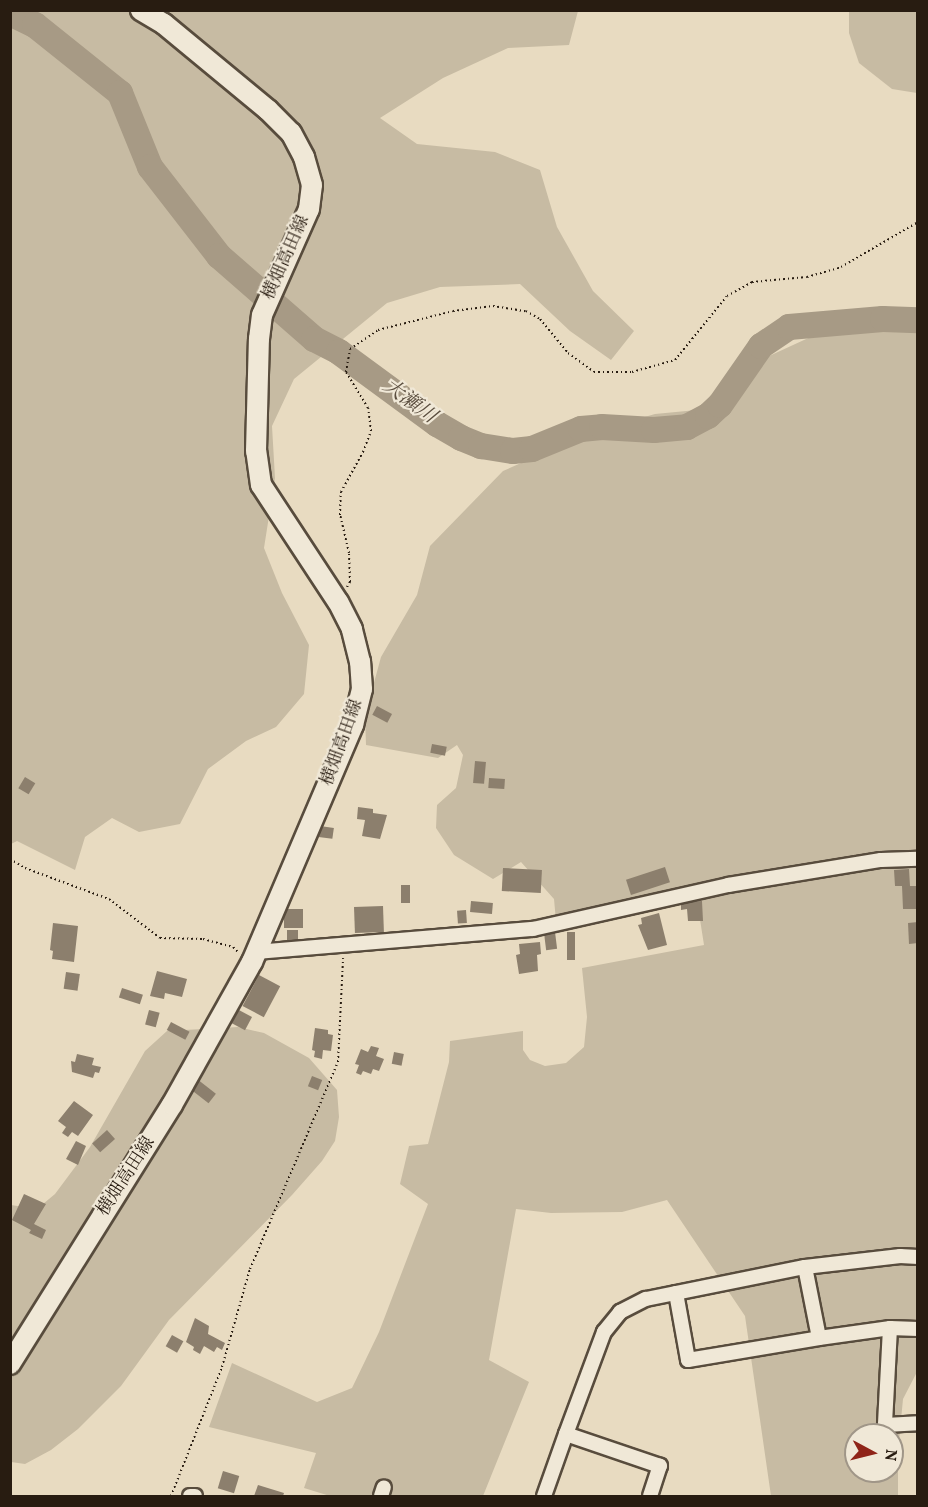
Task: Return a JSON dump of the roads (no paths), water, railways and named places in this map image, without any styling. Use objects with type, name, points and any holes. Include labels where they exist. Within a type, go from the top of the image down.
[{"type":"main road","name":"横畑高田線","points":[[10,1364],[172,1105],[254,957],[353,725],[362,688],[360,662],[352,629],[338,602],[261,485],[256,451],[259,339],[262,315],[309,209],[312,185],[304,157],[291,134],[268,110],[164,24],[141,10]]},
{"type":"street","points":[[254,957],[344,944],[533,929],[728,885],[881,860],[918,859]]},
{"type":"street","points":[[544,1497],[610,1322],[620,1312],[646,1299],[805,1267],[900,1256],[918,1257]]},
{"type":"street","points":[[805,1267],[819,1338]]},
{"type":"street","points":[[676,1293],[688,1360],[890,1328],[918,1329]]},
{"type":"street","points":[[890,1328],[885,1425],[918,1423]]},
{"type":"street","points":[[566,1434],[660,1466],[652,1496]]},
{"type":"street","points":[[190,1497],[195,1497]]},
{"type":"waterway","name":"大瀬川","points":[[10,13],[35,25],[120,93],[150,167],[219,256],[314,339],[339,352],[437,424],[481,446],[513,451],[532,449],[581,429],[602,427],[654,430],[687,427],[708,416],[720,405],[761,346],[789,327],[883,319],[918,320]]}]
